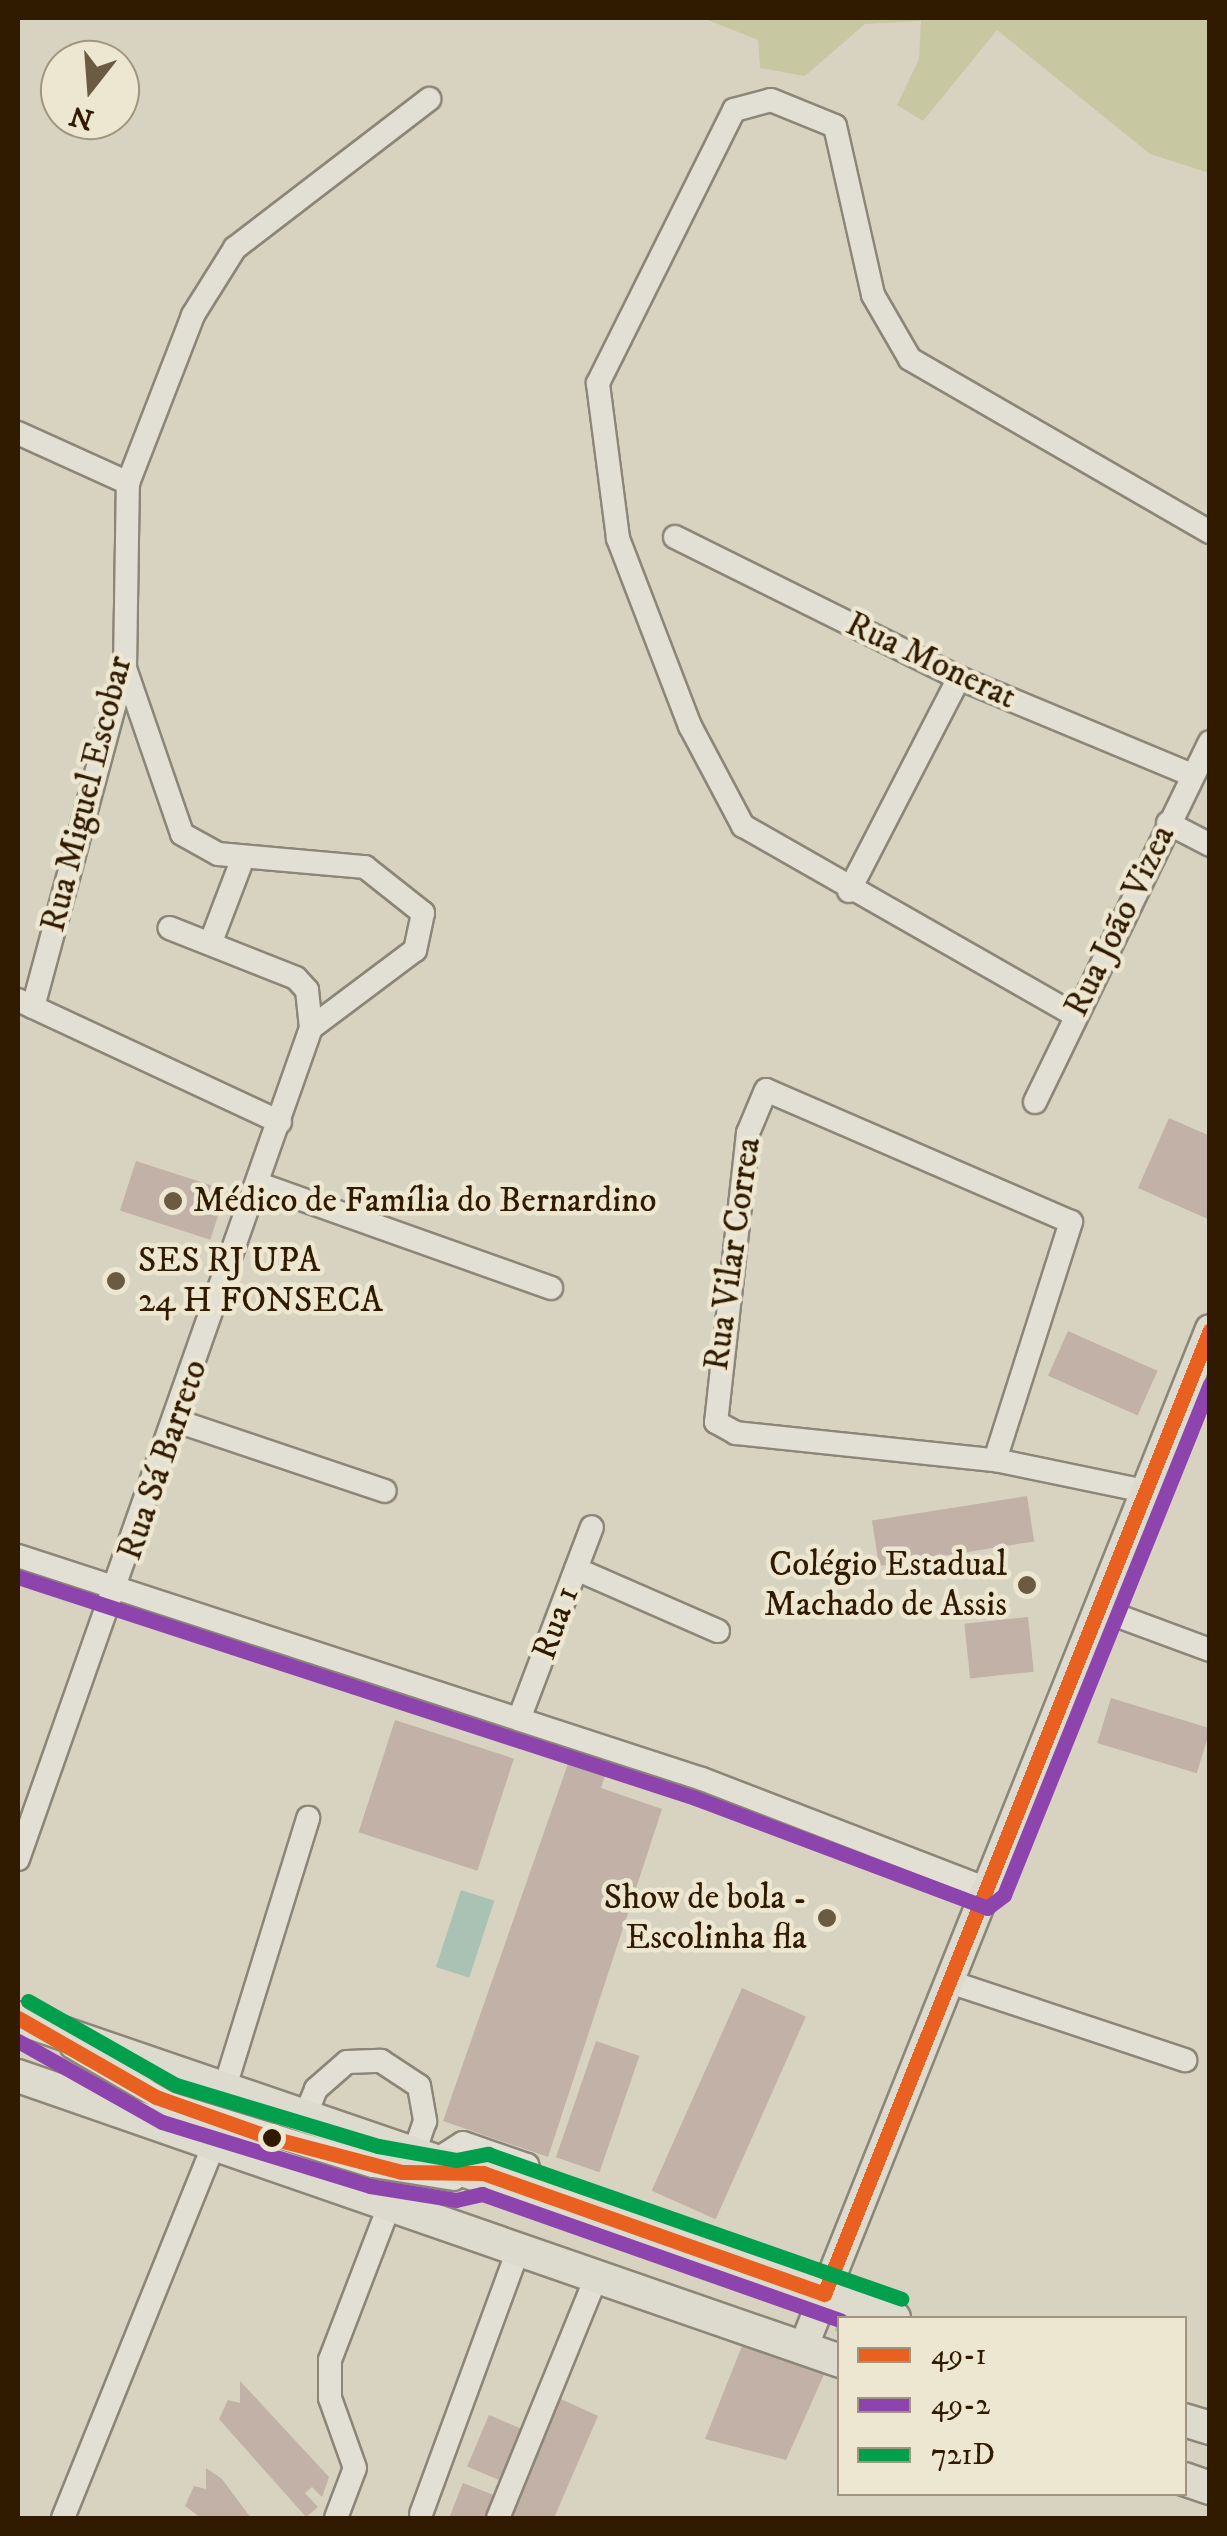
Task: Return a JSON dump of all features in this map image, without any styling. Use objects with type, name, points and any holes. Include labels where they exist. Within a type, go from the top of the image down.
[{"type":"highway","points":[[28,2022],[483,2173],[888,2316]]},
{"type":"highway","points":[[18,2076],[837,2360]]},
{"type":"main road","points":[[803,2348],[1210,1329]]},
{"type":"street","name":"Rua Miguel Escobar","points":[[25,1004],[126,668],[128,483],[193,315],[235,248],[430,98]]},
{"type":"street","points":[[1073,1014],[849,891],[743,826],[726,805],[618,538],[602,457],[598,383],[607,355],[734,110],[771,100],[835,126],[873,295],[910,360],[1210,532]]},
{"type":"street","points":[[18,433],[128,483]]},
{"type":"street","name":"Rua Monerat","points":[[675,536],[959,678],[1192,775]]},
{"type":"street","points":[[126,668],[182,834],[243,858],[365,867],[423,913],[415,950],[310,1028]]},
{"type":"street","points":[[849,891],[959,678]]},
{"type":"street","name":"Rua João Vizea","points":[[1035,1102],[1073,1014],[1210,742]]},
{"type":"street","points":[[1168,823],[1210,845]]},
{"type":"street","points":[[212,939],[243,858]]},
{"type":"street","points":[[170,928],[212,939],[296,978],[308,990],[310,1028]]},
{"type":"street","points":[[25,1004],[280,1122]]},
{"type":"street","name":"Rua Sá Barreto","points":[[18,1859],[119,1588],[310,1028]]},
{"type":"street","name":"Rua Vilar Correa","points":[[996,1460],[1071,1222],[766,1090],[748,1133],[716,1422],[736,1433],[996,1460],[1145,1490]]},
{"type":"street","points":[[259,1184],[551,1288]]},
{"type":"street","points":[[177,1421],[385,1491]]},
{"type":"street","name":"Rua 1","points":[[519,1719],[592,1527]]},
{"type":"street","points":[[18,1556],[519,1719],[986,1888]]},
{"type":"street","points":[[576,1569],[718,1630]]},
{"type":"street","points":[[1099,1609],[1210,1650]]},
{"type":"street","points":[[224,2090],[308,1818]]},
{"type":"street","points":[[950,1982],[1185,2060]]},
{"type":"street","points":[[28,2022],[147,2093],[272,2138],[402,2172],[457,2180],[483,2173]]},
{"type":"street","points":[[18,2060],[214,2144],[63,2518]]},
{"type":"street","points":[[306,2114],[316,2089],[347,2062],[381,2061],[420,2086],[427,2154],[463,2144],[527,2165],[536,2192]]},
{"type":"street","points":[[336,2518],[356,2468],[330,2398],[330,2360],[390,2204]]},
{"type":"street","points":[[420,2514],[520,2248]]},
{"type":"street","points":[[498,2518],[596,2274]]},
{"type":"shaded area","points":[[703,18],[1209,18],[1209,173],[1150,154],[997,30],[923,121],[897,105],[919,59],[921,21],[865,24],[805,76],[760,68],[758,40]]},
{"type":"shaded area","points":[[461,1890],[494,1901],[469,1978],[436,1967]]},
{"type":"building","points":[[1169,1118],[1210,1136],[1210,1220],[1138,1188]]},
{"type":"building","name":"Médico de Família do Bernardino","points":[[136,1161],[226,1190],[210,1240],[120,1210]]},
{"type":"building","points":[[1068,1331],[1158,1371],[1138,1416],[1048,1376]]},
{"type":"building","points":[[1027,1496],[1034,1541],[879,1566],[872,1521]]},
{"type":"building","points":[[1028,1617],[1034,1672],[970,1678],[964,1624]]},
{"type":"building","points":[[1111,1698],[1210,1728],[1197,1773],[1097,1743]]},
{"type":"building","points":[[395,1720],[514,1759],[477,1871],[359,1832]]},
{"type":"building","points":[[571,1755],[609,1764],[601,1788],[662,1809],[548,2157],[443,2121]]},
{"type":"building","points":[[742,1988],[806,2016],[716,2219],[652,2191]]},
{"type":"building","points":[[596,2041],[639,2056],[599,2172],[556,2157]]},
{"type":"building","points":[[744,2341],[826,2370],[786,2460],[705,2439]]},
{"type":"building","points":[[240,2381],[329,2477],[322,2497],[312,2487],[305,2493],[318,2507],[306,2517],[219,2419],[228,2400],[240,2403]]},
{"type":"building","points":[[561,2399],[598,2416],[554,2518],[509,2518]]},
{"type":"building","points":[[489,2415],[527,2431],[505,2483],[467,2467]]},
{"type":"building","points":[[206,2468],[222,2479],[251,2518],[201,2518],[185,2506],[194,2486],[206,2489]]},
{"type":"building","points":[[463,2483],[499,2497],[490,2518],[449,2518]]},
{"type":"transit line","name":"49-1","points":[[18,2018],[156,2097],[272,2138],[402,2172],[483,2173],[824,2294],[1210,1330]]},
{"type":"transit line","name":"49-2","points":[[18,1577],[695,1798],[987,1908],[1004,1895],[1210,1384]]},
{"type":"transit line","name":"721D","points":[[28,2001],[176,2085],[378,2146],[456,2160],[488,2154],[901,2299]]},
{"type":"transit line","name":"49-2","points":[[18,2041],[162,2122],[370,2186],[456,2200],[482,2194],[837,2319]]},
{"type":"place","name":"Médico de Família do Bernardino","points":[[173,1201]]},
{"type":"place","name":"SES RJ UPA 24 H FONSECA","points":[[116,1281]]},
{"type":"place","name":"Colégio Estadual Machado de Assis","points":[[1027,1585]]},
{"type":"place","name":"Show de bola - Escolinha fla","points":[[827,1918]]}]
